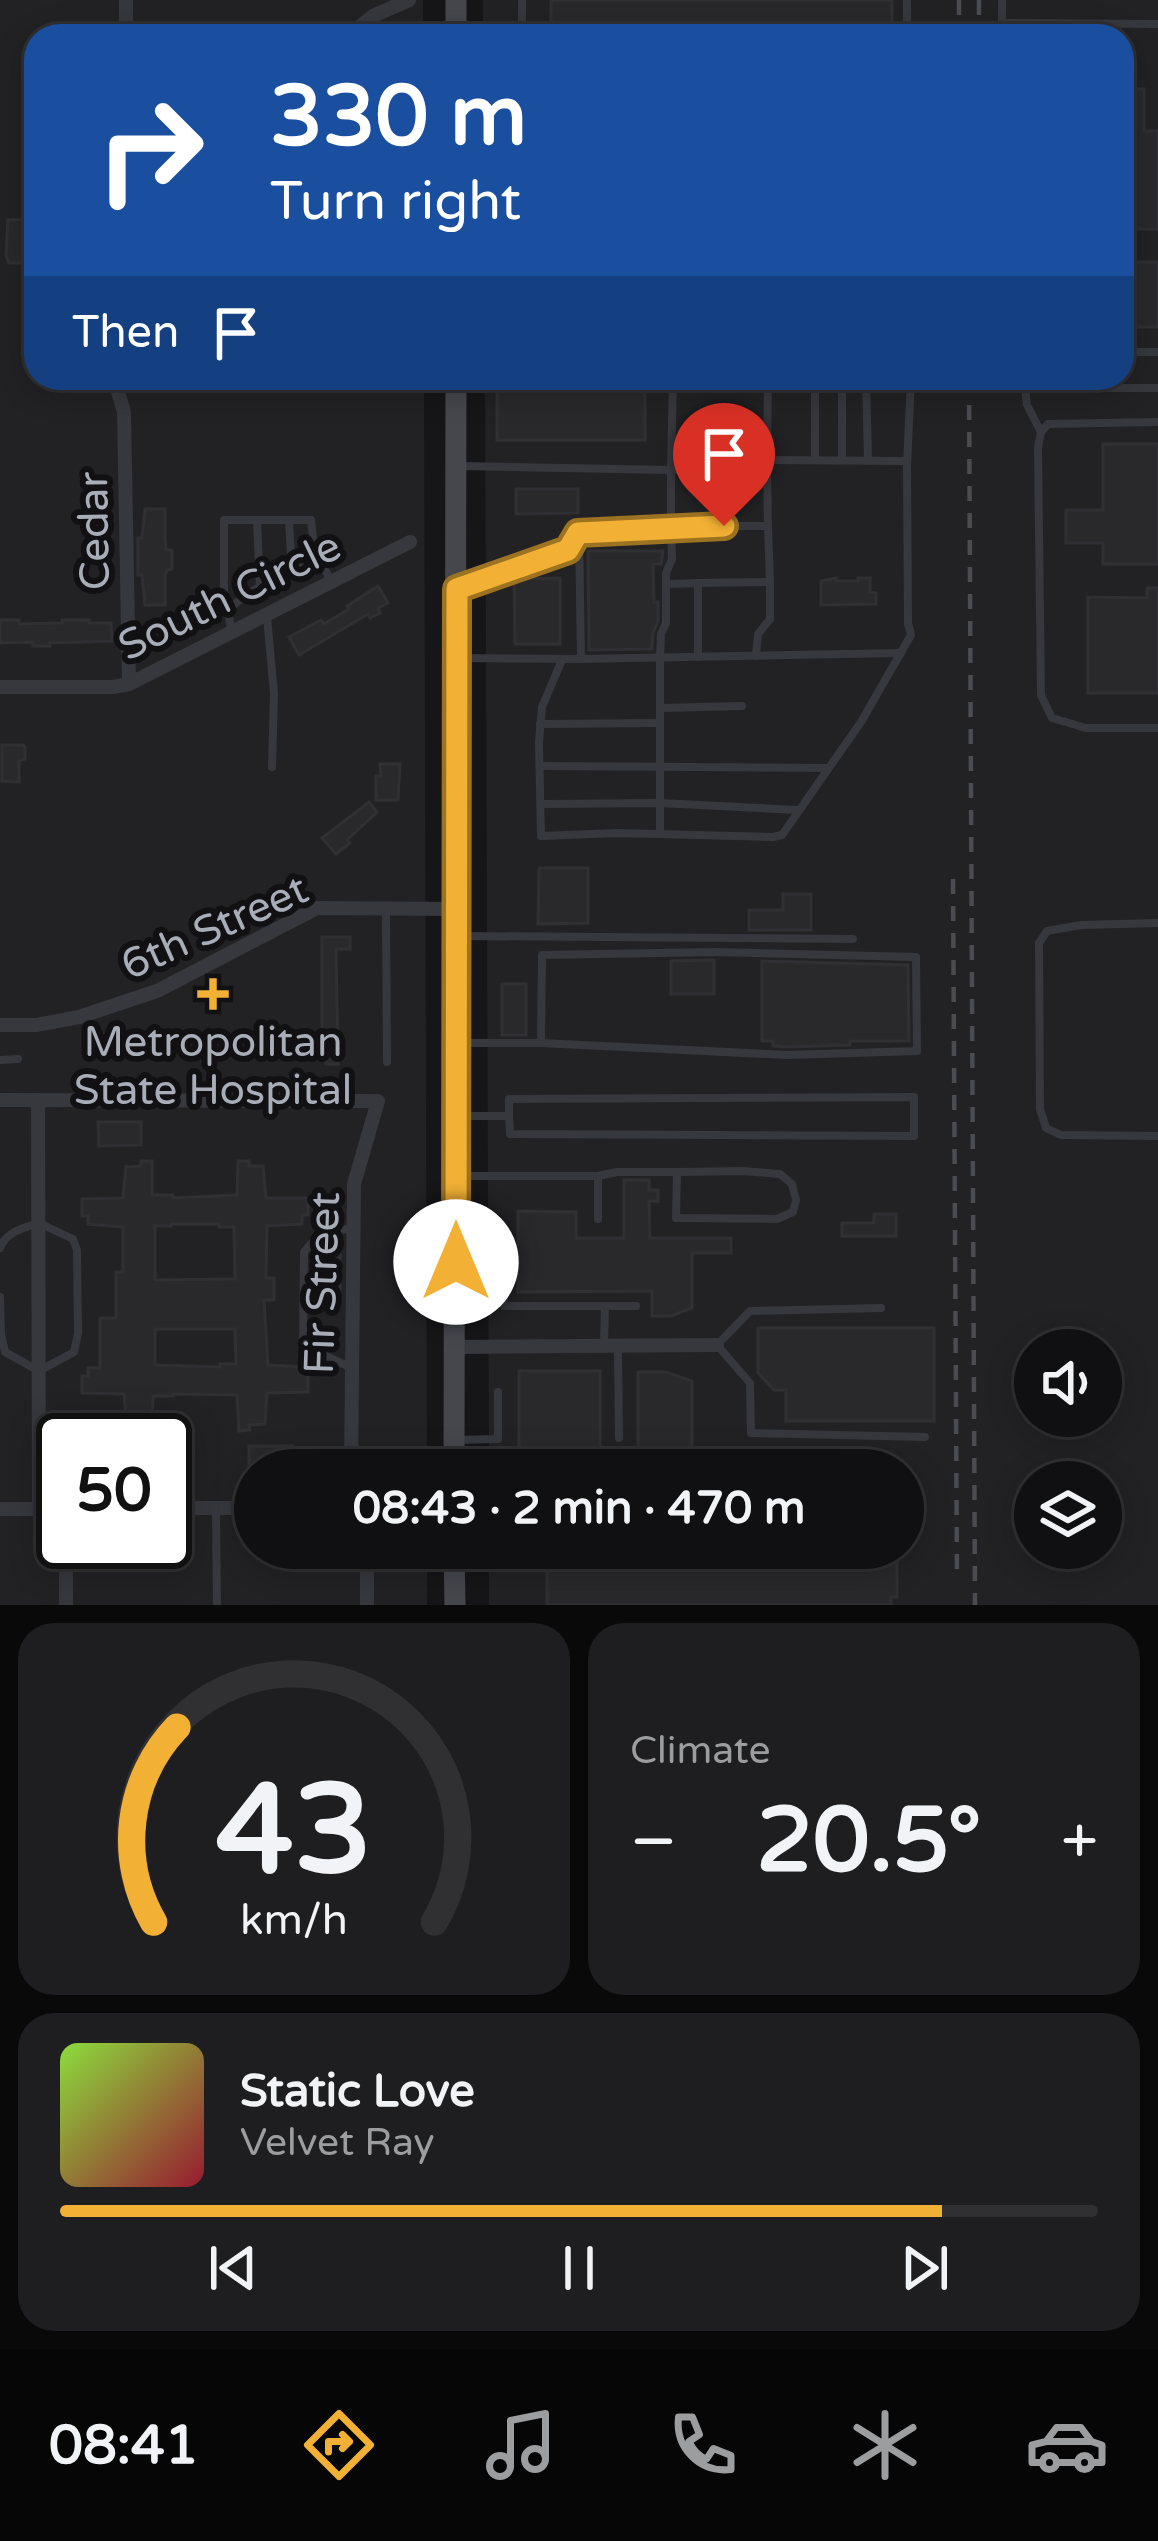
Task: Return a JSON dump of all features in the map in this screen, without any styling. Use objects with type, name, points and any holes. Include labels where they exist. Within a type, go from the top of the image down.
[{"type":"main road","points":[[454,1449],[456,390]]},
{"type":"main road","points":[[454,1569],[454,1605]]},
{"type":"street","points":[[363,24],[390,4],[409,0]]},
{"type":"street","name":"Cedar","points":[[118,390],[124,412],[129,684]]},
{"type":"street","name":"South Circle","points":[[0,687],[129,684],[410,542]]},
{"type":"street","name":"6th Street","points":[[0,1025],[79,1017],[157,992],[317,908],[457,909]]},
{"type":"street","points":[[0,1100],[38,1100],[39,1413]]},
{"type":"street","name":"Fir Street","points":[[38,1100],[378,1101],[354,1184],[351,1449]]},
{"type":"street","points":[[455,1347],[717,1345]]},
{"type":"street","points":[[192,1508],[234,1508]]},
{"type":"street","points":[[0,1509],[36,1509]]},
{"type":"street","points":[[66,1569],[67,1605]]},
{"type":"street","points":[[367,1569],[368,1605]]},
{"type":"lane","points":[[1002,0],[1002,23],[1158,24]]},
{"type":"lane","points":[[660,834],[660,658],[672,559],[673,390]]},
{"type":"lane","points":[[756,656],[758,634],[770,619],[768,390]]},
{"type":"lane","points":[[815,390],[815,461]]},
{"type":"lane","points":[[842,390],[842,461]]},
{"type":"lane","points":[[866,390],[868,461]]},
{"type":"lane","points":[[562,660],[542,707],[541,836],[782,835],[861,722],[911,635],[910,390]]},
{"type":"lane","points":[[1025,390],[1027,406],[1041,432]]},
{"type":"lane","points":[[1158,422],[1048,424],[1038,448],[1041,694],[1052,718],[1086,728],[1158,728]]},
{"type":"lane","points":[[456,466],[671,470],[907,461]]},
{"type":"lane","points":[[232,634],[224,591],[224,520],[311,520],[316,562]]},
{"type":"lane","points":[[257,520],[260,588]]},
{"type":"lane","points":[[289,520],[292,571]]},
{"type":"lane","points":[[578,533],[767,526]]},
{"type":"lane","points":[[457,589],[568,550],[578,533]]},
{"type":"lane","points":[[578,533],[581,659]]},
{"type":"lane","points":[[228,611],[235,602],[307,563],[323,566],[332,582]]},
{"type":"lane","points":[[666,584],[770,581]]},
{"type":"lane","points":[[698,583],[698,657]]},
{"type":"lane","points":[[267,615],[274,693],[272,767]]},
{"type":"lane","points":[[457,658],[902,653]]},
{"type":"lane","points":[[660,708],[742,706]]},
{"type":"lane","points":[[540,724],[660,723]]},
{"type":"lane","points":[[540,766],[828,768]]},
{"type":"lane","points":[[542,804],[660,803],[798,810]]},
{"type":"lane","points":[[386,908],[387,1062]]},
{"type":"lane","points":[[1158,922],[1082,925],[1047,932],[1039,943],[1039,966],[1040,1109],[1046,1128],[1061,1135],[1158,1136]]},
{"type":"lane","points":[[457,936],[853,939]]},
{"type":"lane","points":[[457,1043],[787,1055],[917,1051],[916,957],[715,952],[542,955],[541,1043]]},
{"type":"lane","points":[[0,1060],[19,1059]]},
{"type":"lane","points":[[914,1097],[914,1136],[510,1134],[509,1116],[509,1099],[914,1097]]},
{"type":"lane","points":[[456,1117],[509,1116]]},
{"type":"lane","points":[[456,1176],[598,1176],[616,1172],[744,1171],[780,1174],[792,1184],[793,1212],[777,1220],[676,1218],[676,1172]]},
{"type":"lane","points":[[598,1176],[598,1219]]},
{"type":"lane","points":[[0,1248],[3,1239],[39,1223],[73,1239],[78,1333],[74,1352],[39,1371],[5,1352],[0,1297]]},
{"type":"lane","points":[[351,1368],[303,1346],[304,1252],[321,1233],[352,1229]]},
{"type":"lane","points":[[504,1247],[504,1306],[636,1306]]},
{"type":"lane","points":[[605,1306],[620,1438]]},
{"type":"lane","points":[[881,1308],[750,1311],[717,1345],[750,1383],[752,1432],[925,1437]]},
{"type":"lane","points":[[454,1440],[498,1439],[498,1392]]},
{"type":"lane","points":[[216,1508],[217,1605]]},
{"type":"shaded area","name":"Metropolitan State Hospital","points":[[0,0],[423,0],[423,24],[24,24],[24,390],[424,390],[427,1449],[234,1449],[234,1569],[427,1569],[427,1605],[0,1605]]},
{"type":"shaded area","points":[[483,0],[1158,0],[1158,1605],[489,1605],[489,1569],[924,1569],[924,1449],[489,1449],[485,390],[1134,390],[1134,24],[483,24]]},
{"type":"building","points":[[551,0],[892,0],[892,24],[551,24]]},
{"type":"building","points":[[1134,89],[1144,89],[1144,131],[1158,131],[1158,229],[1134,229]]},
{"type":"building","points":[[24,219],[24,263],[9,263],[6,255],[8,220]]},
{"type":"building","points":[[1134,262],[1158,262],[1158,327],[1134,327]]},
{"type":"building","points":[[497,390],[645,390],[645,440],[497,440]]},
{"type":"building","points":[[1103,444],[1158,444],[1158,564],[1103,564],[1103,543],[1066,543],[1066,510],[1103,510]]},
{"type":"building","points":[[516,489],[578,489],[578,513],[516,514]]},
{"type":"building","points":[[145,509],[165,509],[166,550],[172,550],[172,569],[165,575],[165,605],[145,605],[142,575],[138,575],[138,538],[142,538]]},
{"type":"building","points":[[588,551],[663,551],[661,564],[653,564],[658,621],[652,649],[589,650]]},
{"type":"building","points":[[560,578],[560,644],[515,644],[514,579]]},
{"type":"building","points":[[870,578],[876,604],[821,605],[821,581]]},
{"type":"building","points":[[378,586],[388,603],[378,608],[380,613],[370,618],[368,614],[299,655],[289,637],[321,620],[324,624]]},
{"type":"building","points":[[1147,588],[1158,588],[1158,693],[1088,693],[1088,597],[1147,598]]},
{"type":"building","points":[[0,620],[111,623],[112,641],[50,646],[0,643]]},
{"type":"building","points":[[2,745],[25,747],[19,782],[2,781]]},
{"type":"building","points":[[380,764],[400,764],[398,800],[376,800]]},
{"type":"building","points":[[369,802],[377,812],[336,854],[322,838]]},
{"type":"building","points":[[539,868],[588,868],[588,923],[538,924]]},
{"type":"building","points":[[783,894],[811,894],[811,930],[749,930],[749,910],[783,910]]},
{"type":"building","points":[[322,937],[350,937],[350,949],[336,949],[338,1064],[326,1064],[326,1051],[248,1051],[248,1037],[322,1036]]},
{"type":"building","points":[[714,960],[714,994],[671,994],[671,961]]},
{"type":"building","points":[[762,961],[908,965],[909,1041],[787,1047],[762,1041]]},
{"type":"building","points":[[502,984],[526,984],[526,1035],[502,1035]]},
{"type":"building","points":[[98,1122],[141,1122],[141,1145],[99,1146]]},
{"type":"building","points":[[152,1161],[152,1195],[237,1195],[238,1161],[249,1161],[249,1166],[263,1166],[266,1198],[308,1198],[308,1215],[302,1215],[302,1224],[267,1226],[266,1278],[274,1278],[274,1300],[264,1300],[268,1365],[303,1367],[308,1392],[267,1393],[265,1424],[239,1431],[237,1395],[153,1396],[153,1413],[126,1413],[124,1394],[82,1393],[82,1376],[88,1376],[88,1368],[100,1368],[100,1318],[116,1318],[123,1227],[88,1224],[88,1216],[82,1216],[82,1199],[123,1198],[126,1167]],"holes":[[[155,1226],[234,1227],[235,1279],[155,1280]],[[155,1329],[235,1329],[236,1364],[155,1365]]]},
{"type":"building","points":[[624,1180],[649,1180],[649,1190],[658,1190],[658,1201],[649,1201],[650,1238],[731,1238],[731,1253],[692,1253],[692,1308],[671,1316],[652,1316],[652,1291],[518,1292],[518,1211],[576,1212],[576,1238],[624,1238]]},
{"type":"building","points":[[874,1214],[896,1214],[896,1236],[842,1236],[842,1223],[874,1223]]},
{"type":"building","points":[[320,1252],[340,1252],[340,1290],[320,1290]]},
{"type":"building","points":[[758,1328],[934,1328],[934,1421],[786,1421],[786,1390],[774,1390],[758,1373]]},
{"type":"building","points":[[519,1371],[600,1371],[600,1449],[519,1449]]},
{"type":"building","points":[[638,1372],[666,1372],[692,1381],[692,1449],[638,1449]]},
{"type":"building","points":[[249,1446],[292,1446],[292,1449]]},
{"type":"building","points":[[547,1569],[897,1569],[897,1597],[891,1597],[891,1605],[547,1605]]},
{"type":"railway","points":[[959,0],[959,24]]},
{"type":"railway","points":[[979,0],[979,24]]},
{"type":"railway","points":[[969,390],[975,1605]]},
{"type":"railway","points":[[953,879],[957,1581]]},
{"type":"place","name":"Metropolitan State Hospital","points":[[213,994]]},
{"type":"route","points":[[456,1262],[457,589],[568,550],[578,533],[724,526]]}]
